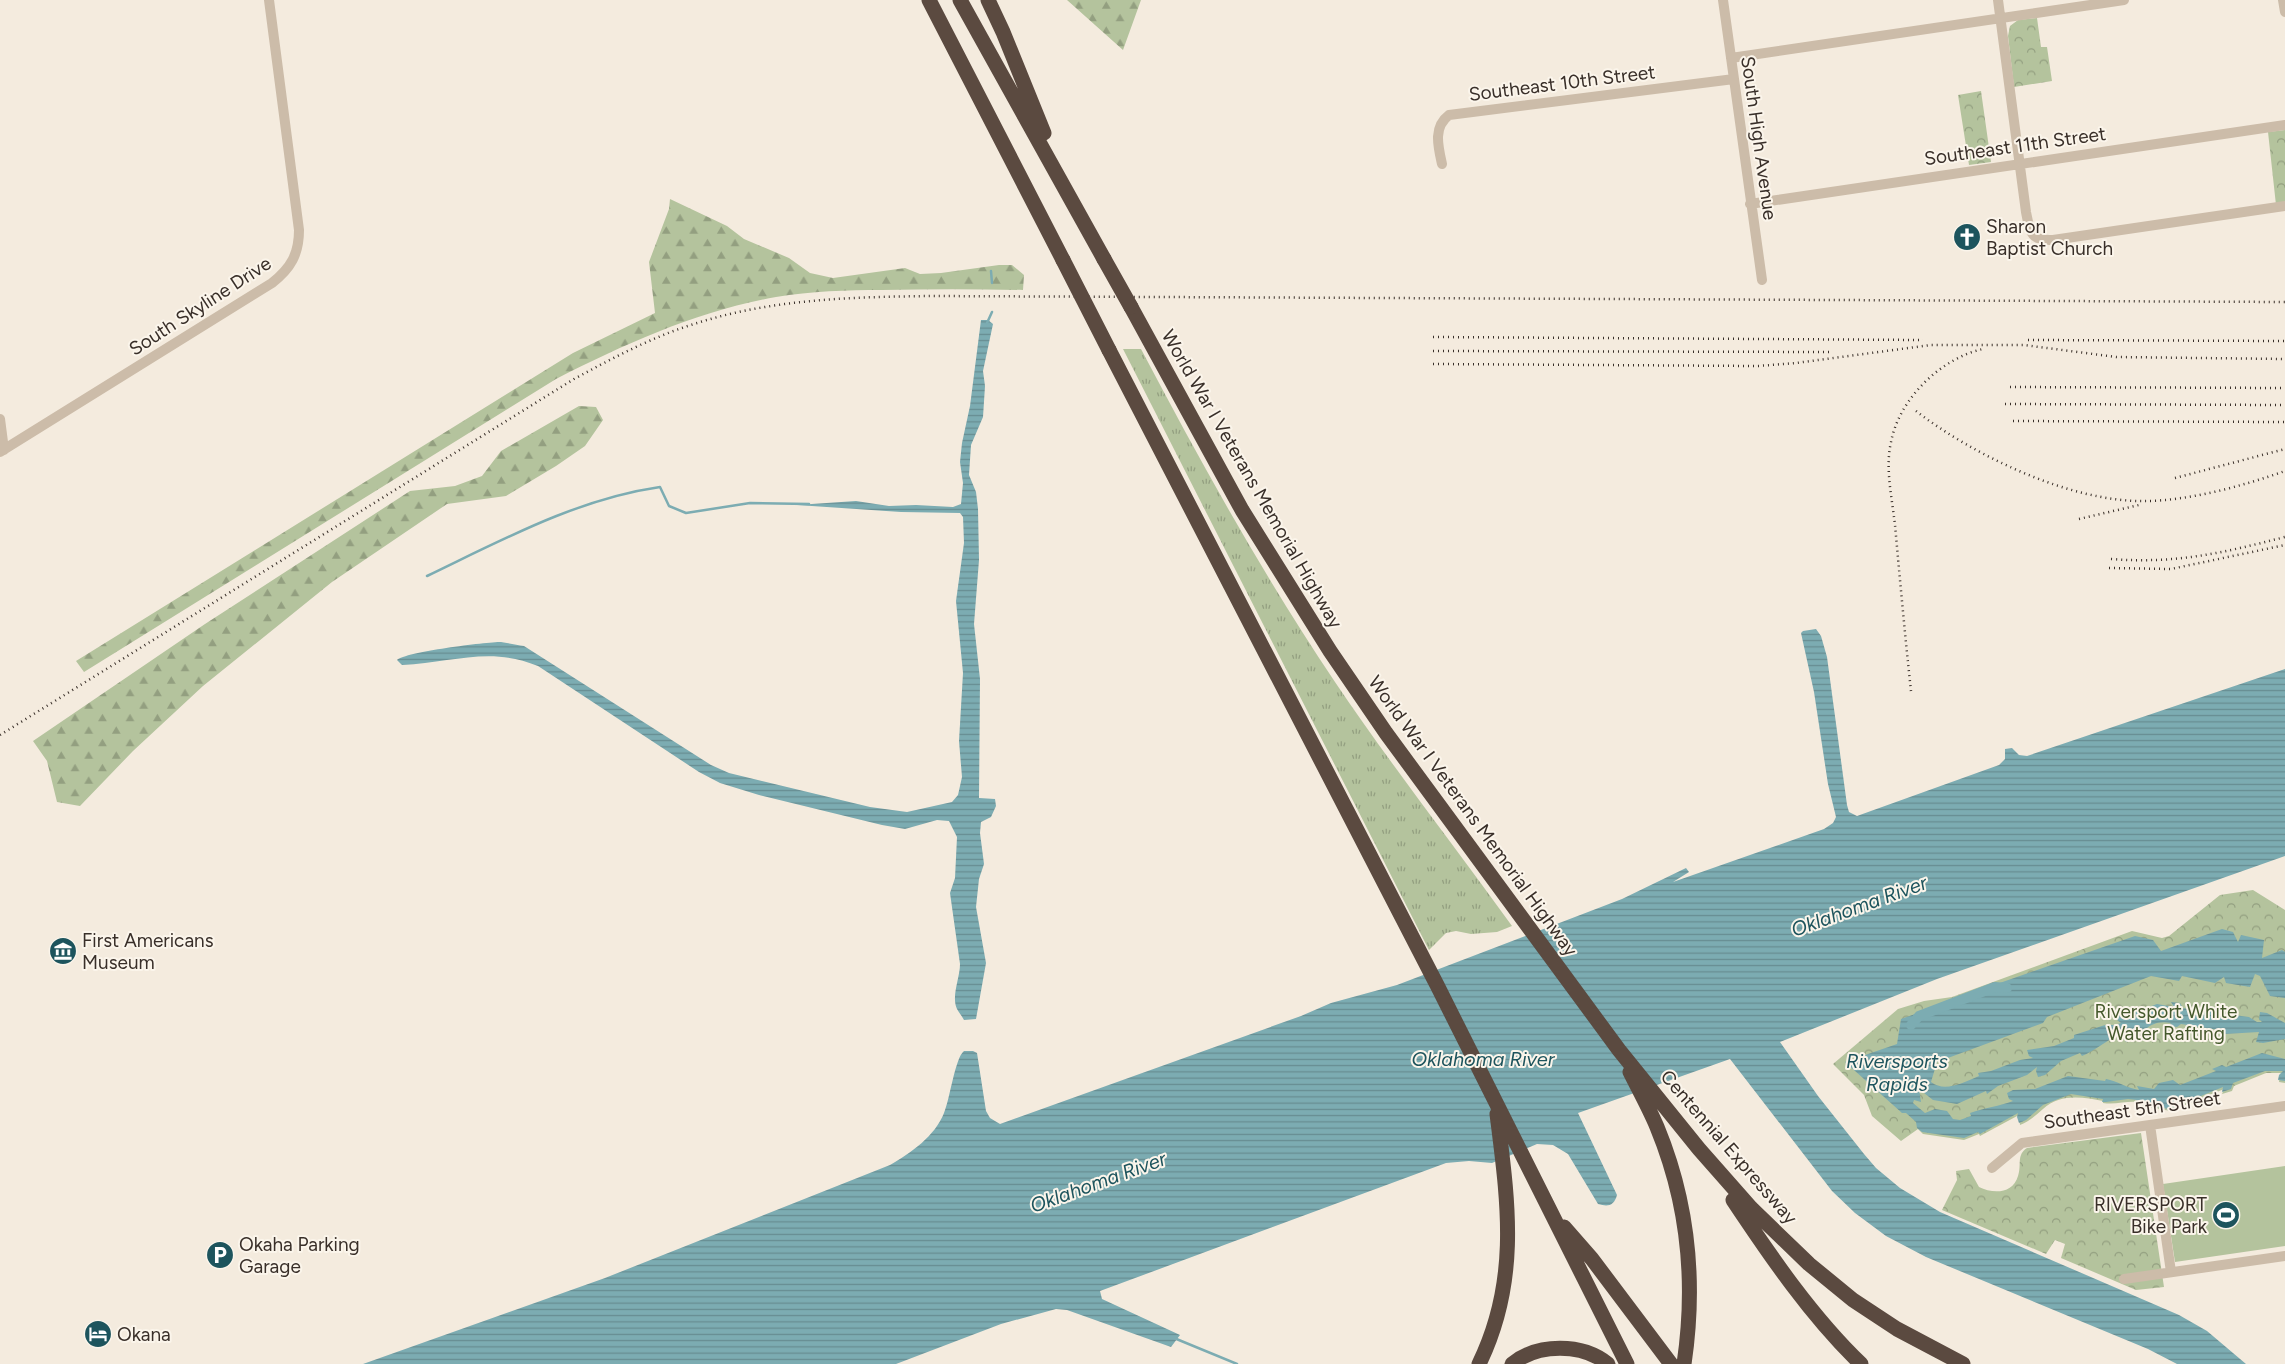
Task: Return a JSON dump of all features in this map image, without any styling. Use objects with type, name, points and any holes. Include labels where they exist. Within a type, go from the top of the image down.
[{"type":"highway","points":[[919,0],[952,41]]},
{"type":"highway","points":[[929,0],[952,41],[1496,1102],[1627,1364]]},
{"type":"highway","name":"World War I Veterans Memorial Highway","points":[[960,0],[1222,474],[1303,610],[1371,712],[1619,1050]]},
{"type":"highway","points":[[988,0],[1003,32],[1068,193]]},
{"type":"highway","points":[[1619,1050],[1657,1127],[1679,1195],[1686,1234],[1691,1300],[1684,1364]]},
{"type":"highway","name":"Centennial Expressway","points":[[1619,1050],[1677,1119],[1699,1149],[1769,1227],[1808,1264],[1853,1300],[1897,1329],[1963,1364]]},
{"type":"highway","points":[[1479,1364],[1492,1330],[1506,1273],[1509,1242],[1506,1190],[1496,1102]]},
{"type":"highway","points":[[1699,1149],[1761,1241],[1827,1328],[1862,1364]]},
{"type":"highway","points":[[1550,1211],[1592,1259],[1671,1364]]},
{"type":"highway","points":[[1512,1364],[1525,1356],[1539,1351],[1565,1348],[1589,1354],[1608,1364]]},
{"type":"street","name":"South Skyline Drive","points":[[2,451],[272,283],[284,274],[293,262],[298,251],[299,230],[269,0]]},
{"type":"street","name":"South High Avenue","points":[[1722,0],[1762,280]]},
{"type":"street","points":[[1998,0],[2029,226],[2035,237],[2040,240],[2053,240],[2285,206]]},
{"type":"street","points":[[1731,58],[2124,0]]},
{"type":"street","points":[[2283,0],[2285,12]]},
{"type":"street","name":"Southeast 10th Street","points":[[1442,164],[1437,135],[1441,122],[1449,115],[1734,79]]},
{"type":"street","name":"Southeast 11th Street","points":[[1750,204],[2285,125]]},
{"type":"street","points":[[0,419],[2,451]]},
{"type":"street","name":"Southeast 5th Street","points":[[1992,1168],[2022,1143],[2285,1106]]},
{"type":"street","points":[[2150,1125],[2171,1272]]},
{"type":"street","points":[[2124,1279],[2285,1256]]},
{"type":"green space","points":[[1067,0],[1141,0],[1123,50]]},
{"type":"green space","points":[[2037,18],[2041,47],[2047,47],[2052,81],[2014,87],[2008,36],[2010,26],[2018,20]]},
{"type":"green space","points":[[1981,91],[1991,162],[1969,165],[1958,95]]},
{"type":"green space","points":[[2285,130],[2285,204],[2276,205],[2268,132]]},
{"type":"green space","points":[[670,199],[727,226],[744,239],[789,258],[810,273],[833,278],[905,268],[920,274],[1012,265],[1024,275],[1023,290],[856,290],[802,293],[747,303],[663,330],[609,353],[556,379],[84,672],[76,661],[573,353],[655,313],[649,262],[669,209]]},
{"type":"green space","points":[[1123,349],[1141,349],[1186,434],[1308,642],[1378,744],[1512,926],[1497,932],[1471,934],[1456,931],[1446,933],[1429,950]]},
{"type":"green space","points":[[579,406],[596,407],[603,420],[585,446],[506,496],[447,504],[332,582],[203,686],[133,751],[80,806],[57,802],[47,761],[33,741],[205,624],[410,491],[455,486],[482,476],[501,451]]},
{"type":"green space","name":"Riversport White Water Rafting","points":[[2253,890],[2285,910],[2285,1083],[2279,1082],[2280,1076],[2283,1073],[2266,1073],[2234,1086],[2232,1091],[2222,1094],[2224,1089],[2171,1111],[2135,1105],[2137,1102],[2103,1103],[2103,1101],[2088,1098],[2064,1098],[2050,1104],[2033,1118],[2020,1125],[2019,1115],[1980,1136],[1979,1134],[1964,1140],[1923,1134],[1918,1129],[1901,1141],[1872,1116],[1864,1095],[1833,1064],[1898,1009],[1924,1001],[1952,997],[2132,931],[2162,938],[2169,936],[2220,895]]},
{"type":"green space","points":[[2141,1133],[2164,1287],[2136,1290],[2061,1258],[2065,1244],[2055,1240],[2046,1254],[1942,1210],[1957,1180],[1956,1171],[1969,1169],[1979,1187],[1990,1191],[2002,1191],[2012,1186],[2015,1182],[2019,1172],[2020,1157],[2027,1148]]},
{"type":"green space","name":"RIVERSPORT Bike Park","points":[[2285,1166],[2285,1246],[2175,1262],[2163,1184]]},
{"type":"water","points":[[981,320],[988,320],[993,324],[983,371],[985,386],[983,417],[971,445],[969,475],[976,492],[978,509],[979,560],[974,624],[980,679],[979,798],[995,799],[996,806],[991,817],[981,822],[980,833],[984,864],[979,879],[976,907],[986,963],[976,1019],[964,1020],[955,1004],[960,964],[950,893],[955,878],[957,837],[949,821],[937,820],[905,829],[759,795],[720,783],[699,772],[538,666],[520,660],[487,656],[402,665],[397,660],[429,651],[480,644],[501,642],[524,646],[711,765],[729,773],[870,807],[907,812],[952,802],[958,795],[962,777],[959,741],[963,673],[956,601],[964,543],[963,517],[960,513],[901,512],[797,505],[856,501],[889,506],[953,507],[961,504],[963,483],[960,462],[962,443],[970,406]]},
{"type":"water","name":"Oklahoma River","points":[[1816,629],[1821,636],[1827,657],[1847,805],[1849,812],[1857,816],[1999,765],[2005,759],[2005,749],[2012,748],[2019,755],[2027,756],[2285,669],[2285,856],[1937,979],[1780,1042],[1818,1096],[1864,1154],[1876,1168],[1900,1188],[1940,1212],[2179,1315],[2207,1331],[2246,1364],[2177,1364],[2148,1349],[1926,1257],[1886,1236],[1855,1213],[1832,1191],[1730,1059],[1578,1113],[1617,1195],[1610,1205],[1598,1204],[1568,1154],[1553,1145],[1537,1144],[1492,1163],[1469,1161],[1446,1163],[1100,1291],[1102,1299],[1180,1335],[1171,1347],[1067,1310],[1056,1309],[1001,1324],[896,1364],[363,1364],[605,1278],[890,1165],[921,1143],[935,1129],[944,1113],[955,1070],[964,1051],[977,1053],[986,1111],[990,1118],[1000,1124],[1301,1016],[1331,1003],[1397,985],[1622,899],[1686,868],[1689,872],[1673,882],[1824,829],[1833,823],[1836,817],[1828,784],[1814,692],[1801,633]]},
{"type":"water","name":"Riversports Rapids","points":[[2222,929],[2233,932],[2238,942],[2241,935],[2264,940],[2262,958],[2282,950],[2285,952],[2285,998],[2270,996],[2260,976],[2255,974],[2250,987],[2226,983],[2224,977],[2215,983],[2182,976],[2179,981],[2151,976],[2047,1017],[2043,1023],[1937,1062],[1931,1082],[1942,1087],[1961,1083],[1979,1076],[1978,1073],[2033,1058],[2029,1056],[2027,1050],[2054,1046],[2074,1038],[2074,1035],[2105,1025],[2121,1023],[2114,1014],[2141,1010],[2157,1004],[2174,1007],[2171,1002],[2180,1003],[2183,1008],[2207,1012],[2208,1009],[2219,1013],[2249,1017],[2257,1022],[2262,1022],[2259,1019],[2260,1012],[2267,1013],[2285,1023],[2285,1039],[2263,1043],[2256,1042],[2259,1032],[2225,1034],[2225,1031],[2181,1024],[2177,1027],[2168,1026],[2171,1023],[2157,1023],[2126,1042],[2123,1036],[2124,1032],[2087,1054],[2082,1056],[2080,1053],[2061,1061],[2045,1075],[2038,1077],[2037,1067],[2027,1075],[1998,1086],[1987,1094],[1986,1091],[1957,1104],[1933,1100],[1919,1089],[1921,1102],[1914,1100],[1913,1103],[1925,1113],[1935,1109],[1947,1111],[1953,1119],[1960,1120],[1971,1116],[1970,1113],[2013,1101],[2009,1099],[2007,1093],[2013,1090],[2035,1089],[2068,1076],[2105,1081],[2106,1079],[2139,1090],[2137,1086],[2154,1089],[2159,1083],[2173,1080],[2180,1085],[2216,1071],[2212,1069],[2222,1065],[2226,1067],[2262,1053],[2285,1059],[2285,1081],[2278,1080],[2279,1075],[2283,1071],[2265,1071],[2233,1083],[2231,1089],[2222,1092],[2223,1087],[2169,1109],[2134,1103],[2137,1100],[2128,1099],[2102,1102],[2103,1099],[2071,1094],[2043,1105],[2026,1120],[2019,1123],[2018,1113],[1980,1134],[1978,1132],[1964,1138],[1922,1132],[1917,1128],[1916,1122],[1906,1113],[1902,1113],[1845,1062],[1897,1044],[1901,1019],[1918,1013],[1920,1018],[1996,990],[1994,985],[2135,936],[2153,940],[2161,951]]},
{"type":"waterway","points":[[991,271],[992,283]]},
{"type":"waterway","points":[[987,323],[992,312]]},
{"type":"waterway","points":[[427,576],[540,522],[599,501],[660,487],[669,506],[686,513],[750,503],[809,504]]},
{"type":"waterway","points":[[1911,1025],[1919,1016],[1995,987],[2007,988]]},
{"type":"waterway","points":[[1174,1338],[1237,1364]]},
{"type":"railway","points":[[0,735],[574,379],[663,335],[694,324],[752,309],[811,301],[931,296],[2285,302]]},
{"type":"railway","points":[[1433,337],[1923,340]]},
{"type":"railway","points":[[2028,340],[2285,341]]},
{"type":"railway","points":[[1433,364],[1758,366],[1796,363],[1931,345],[2024,345],[2116,357],[2285,359]]},
{"type":"railway","points":[[1911,691],[1890,483],[1889,452],[1891,442],[1903,411],[1924,383],[1952,361],[1983,349]]},
{"type":"railway","points":[[1433,351],[1832,352]]},
{"type":"railway","points":[[2010,387],[2285,388]]},
{"type":"railway","points":[[2005,404],[2285,405]]},
{"type":"railway","points":[[1916,411],[1965,444],[2024,473],[2054,485],[2085,494],[2115,499],[2144,501],[2179,498],[2234,487],[2285,471]]},
{"type":"railway","points":[[2013,421],[2285,422]]},
{"type":"railway","points":[[2175,478],[2285,449]]},
{"type":"railway","points":[[2079,519],[2139,505]]},
{"type":"railway","points":[[2111,559],[2157,560],[2199,556],[2285,537]]},
{"type":"railway","points":[[2109,568],[2171,569],[2285,545]]},
{"type":"place","name":"Sharon Baptist Church","points":[[1967,237]]},
{"type":"place","name":"First Americans Museum","points":[[63,951]]},
{"type":"place","name":"RIVERSPORT Bike Park","points":[[2226,1215]]},
{"type":"place","name":"Okaha Parking Garage","points":[[220,1255]]},
{"type":"place","name":"Okana","points":[[98,1334]]}]
